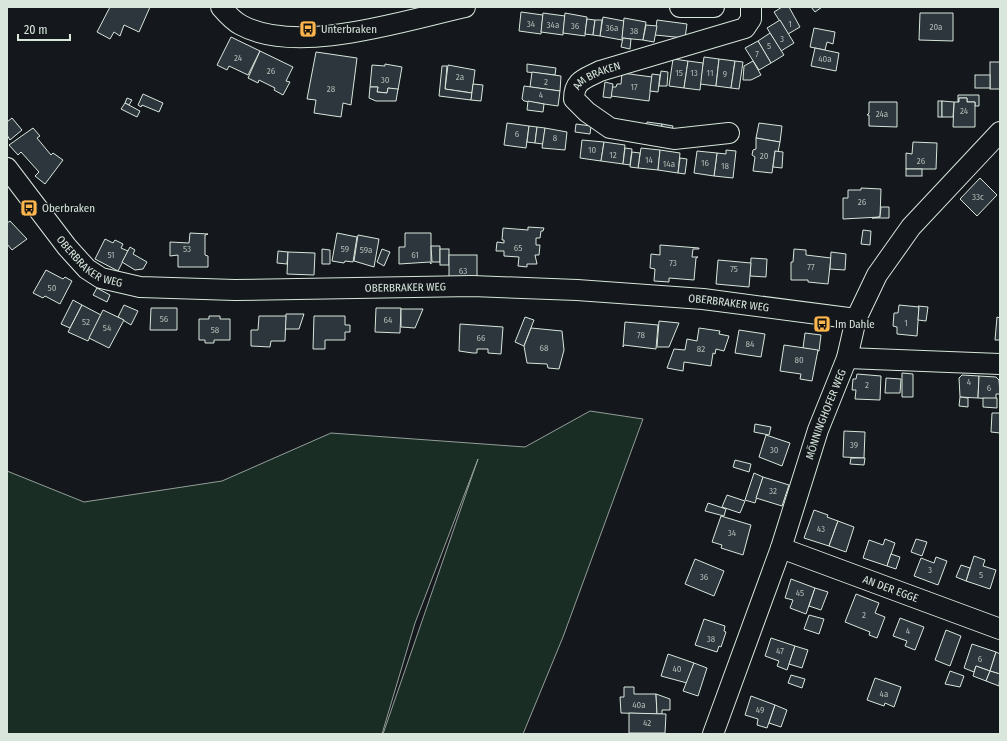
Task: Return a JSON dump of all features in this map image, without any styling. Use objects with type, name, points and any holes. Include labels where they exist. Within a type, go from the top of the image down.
[{"type":"street","points":[[221,7],[230,17],[241,25],[256,31],[276,36],[306,37],[355,32],[465,7]]},
{"type":"street","points":[[680,7],[714,7]]},
{"type":"street","name":"AM BRAKEN","points":[[729,133],[674,139],[610,128],[587,112],[574,99],[574,90],[579,82],[600,71],[745,28],[751,19],[751,7]]},
{"type":"street","name":"MÖNNINGHOFER WEG","points":[[713,734],[781,548],[818,430],[847,358],[856,319],[877,275],[911,227],[1000,132]]},
{"type":"street","name":"OBERBRAKER WEG","points":[[7,168],[67,248],[87,269],[101,278],[140,287],[235,290],[472,286],[578,290],[703,299],[856,319]]},
{"type":"street","points":[[847,358],[1000,364]]},
{"type":"street","name":"AN DER EGGE","points":[[781,548],[1000,629]]},
{"type":"green space","points":[[590,411],[643,419],[563,637],[523,734],[383,734],[478,459],[415,623],[382,734],[7,734],[7,471],[84,502],[222,481],[331,433],[525,447]]},
{"type":"building","points":[[110,7],[150,7],[139,32],[124,25],[120,36],[114,32],[110,39],[97,32]]},
{"type":"building","points":[[782,7],[789,7],[800,27],[788,34],[774,12]]},
{"type":"building","points":[[811,7],[822,7],[815,12]]},
{"type":"building","points":[[521,12],[543,15],[541,34],[519,31]]},
{"type":"building","points":[[543,13],[565,16],[563,35],[541,32]]},
{"type":"building","points":[[565,13],[587,17],[585,36],[563,33]]},
{"type":"building","points":[[920,13],[953,13],[953,41],[919,40]]},
{"type":"building","points":[[603,17],[624,21],[622,40],[600,36]]},
{"type":"building","points":[[624,18],[646,22],[643,40],[622,38]]},
{"type":"building","points":[[587,19],[595,20],[593,35],[585,34]]},
{"type":"building","points":[[595,20],[602,20],[600,36],[593,35]]},
{"type":"building","points":[[657,20],[687,24],[685,38],[655,35]]},
{"type":"building","points":[[780,20],[794,43],[781,51],[767,28]]},
{"type":"building","points":[[646,25],[657,26],[654,42],[643,40]]},
{"type":"building","points":[[814,28],[835,32],[833,44],[827,42],[825,50],[810,47]]},
{"type":"building","points":[[770,33],[784,55],[771,63],[758,41]]},
{"type":"building","points":[[231,37],[260,51],[248,75],[229,66],[227,70],[217,65]]},
{"type":"building","points":[[623,38],[631,39],[630,49],[621,47]]},
{"type":"building","points":[[758,41],[771,63],[759,70],[745,48]]},
{"type":"building","points":[[815,48],[839,53],[836,71],[811,66]]},
{"type":"building","points":[[260,51],[293,67],[286,81],[290,82],[283,95],[274,90],[275,88],[259,80],[258,83],[248,78]]},
{"type":"building","points":[[316,52],[357,58],[351,105],[343,103],[341,117],[314,113],[316,100],[307,99]]},
{"type":"building","points":[[704,57],[719,59],[716,86],[700,84]]},
{"type":"building","points":[[673,59],[688,61],[684,88],[669,86]]},
{"type":"building","points":[[719,59],[735,61],[731,88],[716,86]]},
{"type":"building","points":[[688,61],[703,63],[700,90],[684,88]]},
{"type":"building","points":[[735,61],[743,62],[739,89],[731,88]]},
{"type":"building","points":[[753,61],[761,75],[751,80],[743,80],[744,66]]},
{"type":"building","points":[[990,62],[1000,62],[1000,89],[990,89]]},
{"type":"building","points":[[385,64],[402,67],[398,90],[388,88],[387,93],[377,92],[378,87],[370,87],[372,65],[385,66]]},
{"type":"building","points":[[527,64],[556,68],[555,75],[527,72]]},
{"type":"building","points":[[448,65],[475,70],[472,93],[445,89]]},
{"type":"building","points":[[442,66],[447,66],[445,89],[472,93],[471,100],[439,96]]},
{"type":"building","points":[[661,71],[668,72],[667,86],[659,86]]},
{"type":"building","points":[[532,72],[561,76],[560,91],[530,87]]},
{"type":"building","points":[[622,73],[652,77],[649,101],[611,96],[612,87],[616,87],[617,84],[621,84]]},
{"type":"building","points":[[652,74],[660,75],[658,92],[650,91]]},
{"type":"building","points":[[975,75],[990,75],[990,88],[975,88]]},
{"type":"building","points":[[605,82],[613,84],[611,98],[603,97]]},
{"type":"building","points":[[473,84],[483,85],[481,101],[471,100]]},
{"type":"building","points":[[524,86],[560,91],[558,106],[524,101],[522,99]]},
{"type":"building","points":[[370,87],[378,87],[377,92],[387,93],[388,88],[398,89],[396,101],[376,101],[369,98]]},
{"type":"building","points":[[143,94],[163,103],[159,112],[142,105],[141,107],[138,105]]},
{"type":"building","points":[[958,95],[979,95],[979,106],[975,106],[975,102],[967,102],[967,98],[959,98],[958,102]]},
{"type":"building","points":[[127,98],[132,100],[129,105],[125,103]]},
{"type":"building","points":[[959,98],[967,98],[967,102],[975,102],[975,127],[953,127],[954,102],[959,102]]},
{"type":"building","points":[[528,101],[544,104],[543,112],[527,110]]},
{"type":"building","points":[[938,101],[942,101],[942,117],[938,117]]},
{"type":"building","points":[[942,101],[954,102],[953,117],[942,117]]},
{"type":"building","points":[[869,102],[897,102],[897,127],[869,126],[869,115],[867,115],[869,113]]},
{"type":"building","points":[[125,103],[140,111],[137,117],[121,109]]},
{"type":"building","points":[[12,118],[22,130],[10,140],[7,135],[7,122]]},
{"type":"building","points":[[647,122],[662,124],[661,132],[645,129]]},
{"type":"building","points":[[507,123],[529,126],[526,148],[504,145]]},
{"type":"building","points":[[759,123],[782,126],[780,142],[756,138]]},
{"type":"building","points":[[576,124],[591,126],[590,134],[575,132]]},
{"type":"building","points":[[662,124],[673,126],[671,134],[661,132]]},
{"type":"building","points":[[529,126],[537,127],[535,143],[527,142]]},
{"type":"building","points":[[537,127],[545,128],[543,144],[535,143]]},
{"type":"building","points":[[33,128],[40,136],[37,138],[51,155],[53,153],[63,160],[45,184],[35,176],[39,172],[21,152],[18,155],[9,145]]},
{"type":"building","points":[[545,128],[567,132],[565,150],[542,148]]},
{"type":"building","points":[[756,138],[780,142],[778,152],[775,151],[772,173],[753,171],[755,157],[752,155],[753,150],[756,149]]},
{"type":"building","points":[[582,140],[604,142],[601,161],[580,158]]},
{"type":"building","points":[[604,142],[625,145],[623,164],[601,161]]},
{"type":"building","points":[[913,142],[937,143],[936,169],[906,169],[906,153],[912,154]]},
{"type":"building","points":[[625,148],[632,149],[630,165],[623,164]]},
{"type":"building","points":[[641,148],[660,150],[658,170],[638,168]]},
{"type":"building","points":[[660,150],[680,153],[678,173],[658,170]]},
{"type":"building","points":[[726,150],[736,151],[733,178],[714,176],[717,153],[726,154]]},
{"type":"building","points":[[697,151],[717,153],[714,176],[694,173]]},
{"type":"building","points":[[775,151],[783,152],[782,168],[773,167]]},
{"type":"building","points":[[632,152],[640,153],[638,168],[630,167]]},
{"type":"building","points":[[680,158],[687,159],[685,174],[678,173]]},
{"type":"building","points":[[906,169],[922,169],[922,176],[906,176]]},
{"type":"building","points":[[980,178],[997,195],[977,216],[960,199]]},
{"type":"building","points":[[861,188],[881,189],[880,217],[843,219],[843,198],[848,198],[848,190],[861,190]]},
{"type":"building","points":[[881,207],[889,207],[889,218],[872,218],[880,217]]},
{"type":"building","points":[[10,221],[27,239],[12,250],[7,244],[7,223]]},
{"type":"building","points":[[528,227],[544,228],[543,231],[541,231],[540,238],[536,238],[536,245],[540,245],[539,255],[535,255],[537,264],[527,264],[527,267],[518,266],[519,257],[504,256],[504,251],[496,251],[497,242],[504,243],[504,240],[502,240],[503,228],[528,230]]},
{"type":"building","points":[[863,230],[871,231],[870,245],[861,244]]},
{"type":"building","points":[[190,233],[208,234],[205,235],[205,255],[208,256],[208,267],[178,267],[178,255],[170,256],[170,242],[189,243]]},
{"type":"building","points":[[337,233],[357,237],[353,262],[345,261],[344,263],[332,261]]},
{"type":"building","points":[[405,233],[431,233],[431,264],[430,262],[399,264],[399,247],[405,247]]},
{"type":"building","points":[[358,235],[379,239],[374,267],[354,261]]},
{"type":"building","points":[[105,239],[113,243],[115,240],[123,244],[121,248],[128,251],[118,271],[95,259]]},
{"type":"building","points":[[660,245],[699,248],[693,249],[692,257],[698,257],[696,258],[694,280],[669,278],[669,282],[654,281],[655,269],[650,268],[651,254],[660,255]]},
{"type":"building","points":[[431,246],[440,246],[440,262],[432,262]]},
{"type":"building","points":[[130,247],[135,250],[133,254],[147,262],[143,269],[135,270],[122,262]]},
{"type":"building","points":[[322,249],[330,250],[330,264],[322,264]]},
{"type":"building","points":[[382,249],[390,252],[384,266],[377,262]]},
{"type":"building","points":[[440,249],[449,249],[449,265],[440,265]]},
{"type":"building","points":[[794,249],[806,250],[806,255],[831,258],[828,284],[808,282],[808,280],[791,280],[791,262],[793,262]]},
{"type":"building","points":[[278,251],[288,252],[287,264],[277,263]]},
{"type":"building","points":[[288,252],[315,253],[314,275],[287,274]]},
{"type":"building","points":[[831,252],[846,254],[845,270],[830,269]]},
{"type":"building","points":[[449,255],[477,255],[477,277],[449,277]]},
{"type":"building","points":[[751,258],[767,259],[766,277],[750,276]]},
{"type":"building","points":[[718,260],[751,263],[749,287],[716,284]]},
{"type":"building","points":[[46,270],[63,279],[65,277],[72,281],[60,304],[45,296],[43,298],[33,293]]},
{"type":"building","points":[[97,288],[110,295],[107,302],[93,295]]},
{"type":"building","points":[[73,300],[82,305],[70,328],[61,324]]},
{"type":"building","points":[[82,305],[101,315],[88,341],[68,332]]},
{"type":"building","points":[[124,305],[138,311],[131,325],[118,317]]},
{"type":"building","points":[[899,305],[919,307],[917,336],[897,334],[897,327],[893,326],[894,313],[898,313]]},
{"type":"building","points":[[918,306],[928,307],[926,321],[918,320]]},
{"type":"building","points":[[151,308],[177,308],[177,330],[150,330]]},
{"type":"building","points":[[376,308],[401,308],[400,333],[375,332]]},
{"type":"building","points":[[401,309],[423,309],[415,328],[401,327]]},
{"type":"building","points":[[103,310],[124,320],[109,348],[89,338]]},
{"type":"building","points":[[286,314],[304,314],[299,329],[285,329]]},
{"type":"building","points":[[209,316],[220,316],[220,319],[230,319],[230,340],[214,340],[214,343],[205,343],[205,340],[199,340],[199,319],[209,319]]},
{"type":"building","points":[[259,316],[286,316],[285,341],[271,341],[270,347],[251,346],[251,330],[258,330]]},
{"type":"building","points":[[314,316],[345,316],[345,325],[350,325],[350,332],[345,332],[345,340],[325,340],[325,349],[313,349]]},
{"type":"building","points":[[525,317],[534,320],[524,346],[515,342]]},
{"type":"building","points":[[997,317],[1000,318],[1000,340],[995,340]]},
{"type":"building","points":[[659,321],[679,323],[669,347],[657,347]]},
{"type":"building","points":[[625,322],[658,325],[656,349],[624,345],[623,347]]},
{"type":"building","points":[[460,324],[503,327],[501,354],[488,353],[488,349],[477,349],[477,353],[459,351]]},
{"type":"building","points":[[531,328],[562,331],[564,350],[559,369],[548,368],[547,364],[527,363],[524,346]]},
{"type":"building","points":[[699,328],[720,331],[719,334],[729,336],[724,351],[716,349],[715,354],[713,353],[711,366],[684,362],[683,371],[667,368],[674,349],[685,350],[687,339],[697,341]]},
{"type":"building","points":[[739,330],[765,334],[761,357],[735,353]]},
{"type":"building","points":[[805,333],[821,335],[819,351],[803,348]]},
{"type":"building","points":[[784,345],[818,350],[812,381],[800,379],[801,374],[780,371]]},
{"type":"building","points":[[902,373],[913,374],[913,397],[902,397]]},
{"type":"building","points":[[857,374],[881,376],[880,400],[855,399],[856,390],[852,390],[853,379],[856,379]]},
{"type":"building","points":[[962,375],[979,376],[978,398],[960,397],[959,378]]},
{"type":"building","points":[[979,376],[996,377],[999,380],[1000,394],[996,394],[996,399],[978,398]]},
{"type":"building","points":[[886,378],[901,379],[900,393],[885,393]]},
{"type":"building","points":[[960,397],[968,398],[968,407],[959,406]]},
{"type":"building","points":[[983,398],[997,398],[997,408],[983,407]]},
{"type":"building","points":[[992,413],[1000,413],[1000,433],[991,432]]},
{"type":"building","points":[[755,424],[771,427],[769,435],[754,432]]},
{"type":"building","points":[[844,431],[865,432],[864,458],[843,457]]},
{"type":"building","points":[[766,435],[790,443],[782,466],[759,457]]},
{"type":"building","points":[[851,458],[865,458],[864,465],[850,464]]},
{"type":"building","points":[[735,460],[751,464],[749,472],[733,467]]},
{"type":"building","points":[[754,473],[763,477],[755,503],[745,500]]},
{"type":"building","points":[[763,477],[789,485],[782,506],[756,498]]},
{"type":"building","points":[[727,495],[745,501],[740,513],[722,507]]},
{"type":"building","points":[[708,503],[726,509],[724,516],[705,511]]},
{"type":"building","points":[[814,510],[828,515],[827,517],[838,521],[829,546],[804,538]]},
{"type":"building","points":[[721,516],[751,525],[743,555],[721,548],[722,545],[712,542]]},
{"type":"building","points":[[838,521],[854,527],[846,552],[829,546]]},
{"type":"building","points":[[885,539],[895,543],[887,566],[863,558],[869,540],[883,545]]},
{"type":"building","points":[[916,539],[927,542],[922,556],[911,552]]},
{"type":"building","points":[[891,554],[900,557],[896,569],[887,566]]},
{"type":"building","points":[[974,556],[985,560],[983,566],[996,570],[990,589],[966,581]]},
{"type":"building","points":[[936,557],[947,561],[938,585],[914,576],[921,558],[934,563]]},
{"type":"building","points":[[695,559],[724,571],[714,596],[685,584]]},
{"type":"building","points":[[961,565],[970,568],[966,581],[956,577]]},
{"type":"building","points":[[791,579],[815,588],[806,614],[790,608],[793,600],[785,598]]},
{"type":"building","points":[[815,588],[828,592],[821,610],[809,606]]},
{"type":"building","points":[[856,594],[879,603],[875,613],[885,617],[877,638],[869,635],[870,632],[845,622]]},
{"type":"building","points":[[809,615],[824,619],[819,634],[804,629]]},
{"type":"building","points":[[900,618],[924,627],[915,650],[905,646],[907,641],[893,636]]},
{"type":"building","points":[[704,619],[725,626],[724,631],[726,632],[721,647],[719,646],[717,652],[695,645]]},
{"type":"building","points":[[946,630],[961,636],[950,666],[935,660]]},
{"type":"building","points":[[771,638],[795,646],[787,670],[777,666],[779,661],[765,656]]},
{"type":"building","points":[[972,644],[996,652],[990,671],[976,666],[974,672],[964,668]]},
{"type":"building","points":[[795,646],[808,650],[802,668],[789,664]]},
{"type":"building","points":[[996,652],[1000,654],[1000,674],[990,671]]},
{"type":"building","points":[[668,654],[694,663],[687,683],[661,676]]},
{"type":"building","points":[[694,663],[707,668],[698,696],[683,691]]},
{"type":"building","points":[[976,666],[990,671],[986,681],[973,676]]},
{"type":"building","points":[[950,671],[964,676],[960,687],[945,684]]},
{"type":"building","points":[[990,671],[1000,674],[999,686],[986,681]]},
{"type":"building","points":[[791,675],[805,679],[802,688],[788,683]]},
{"type":"building","points":[[875,678],[901,687],[894,707],[885,703],[884,706],[867,700]]},
{"type":"building","points":[[624,687],[634,687],[634,694],[656,694],[657,714],[621,713],[620,697],[624,697]]},
{"type":"building","points":[[656,694],[670,699],[670,710],[662,710],[662,714],[657,714]]},
{"type":"building","points":[[751,696],[775,705],[767,728],[757,725],[758,719],[745,715]]},
{"type":"building","points":[[775,705],[787,710],[781,727],[769,723]]},
{"type":"building","points":[[629,713],[666,714],[665,733],[629,733]]},
{"type":"place","name":"Unterbraken","points":[[308,29]]},
{"type":"place","name":"Oberbraken","points":[[29,208]]},
{"type":"place","name":"Im Dahle","points":[[822,324]]}]
